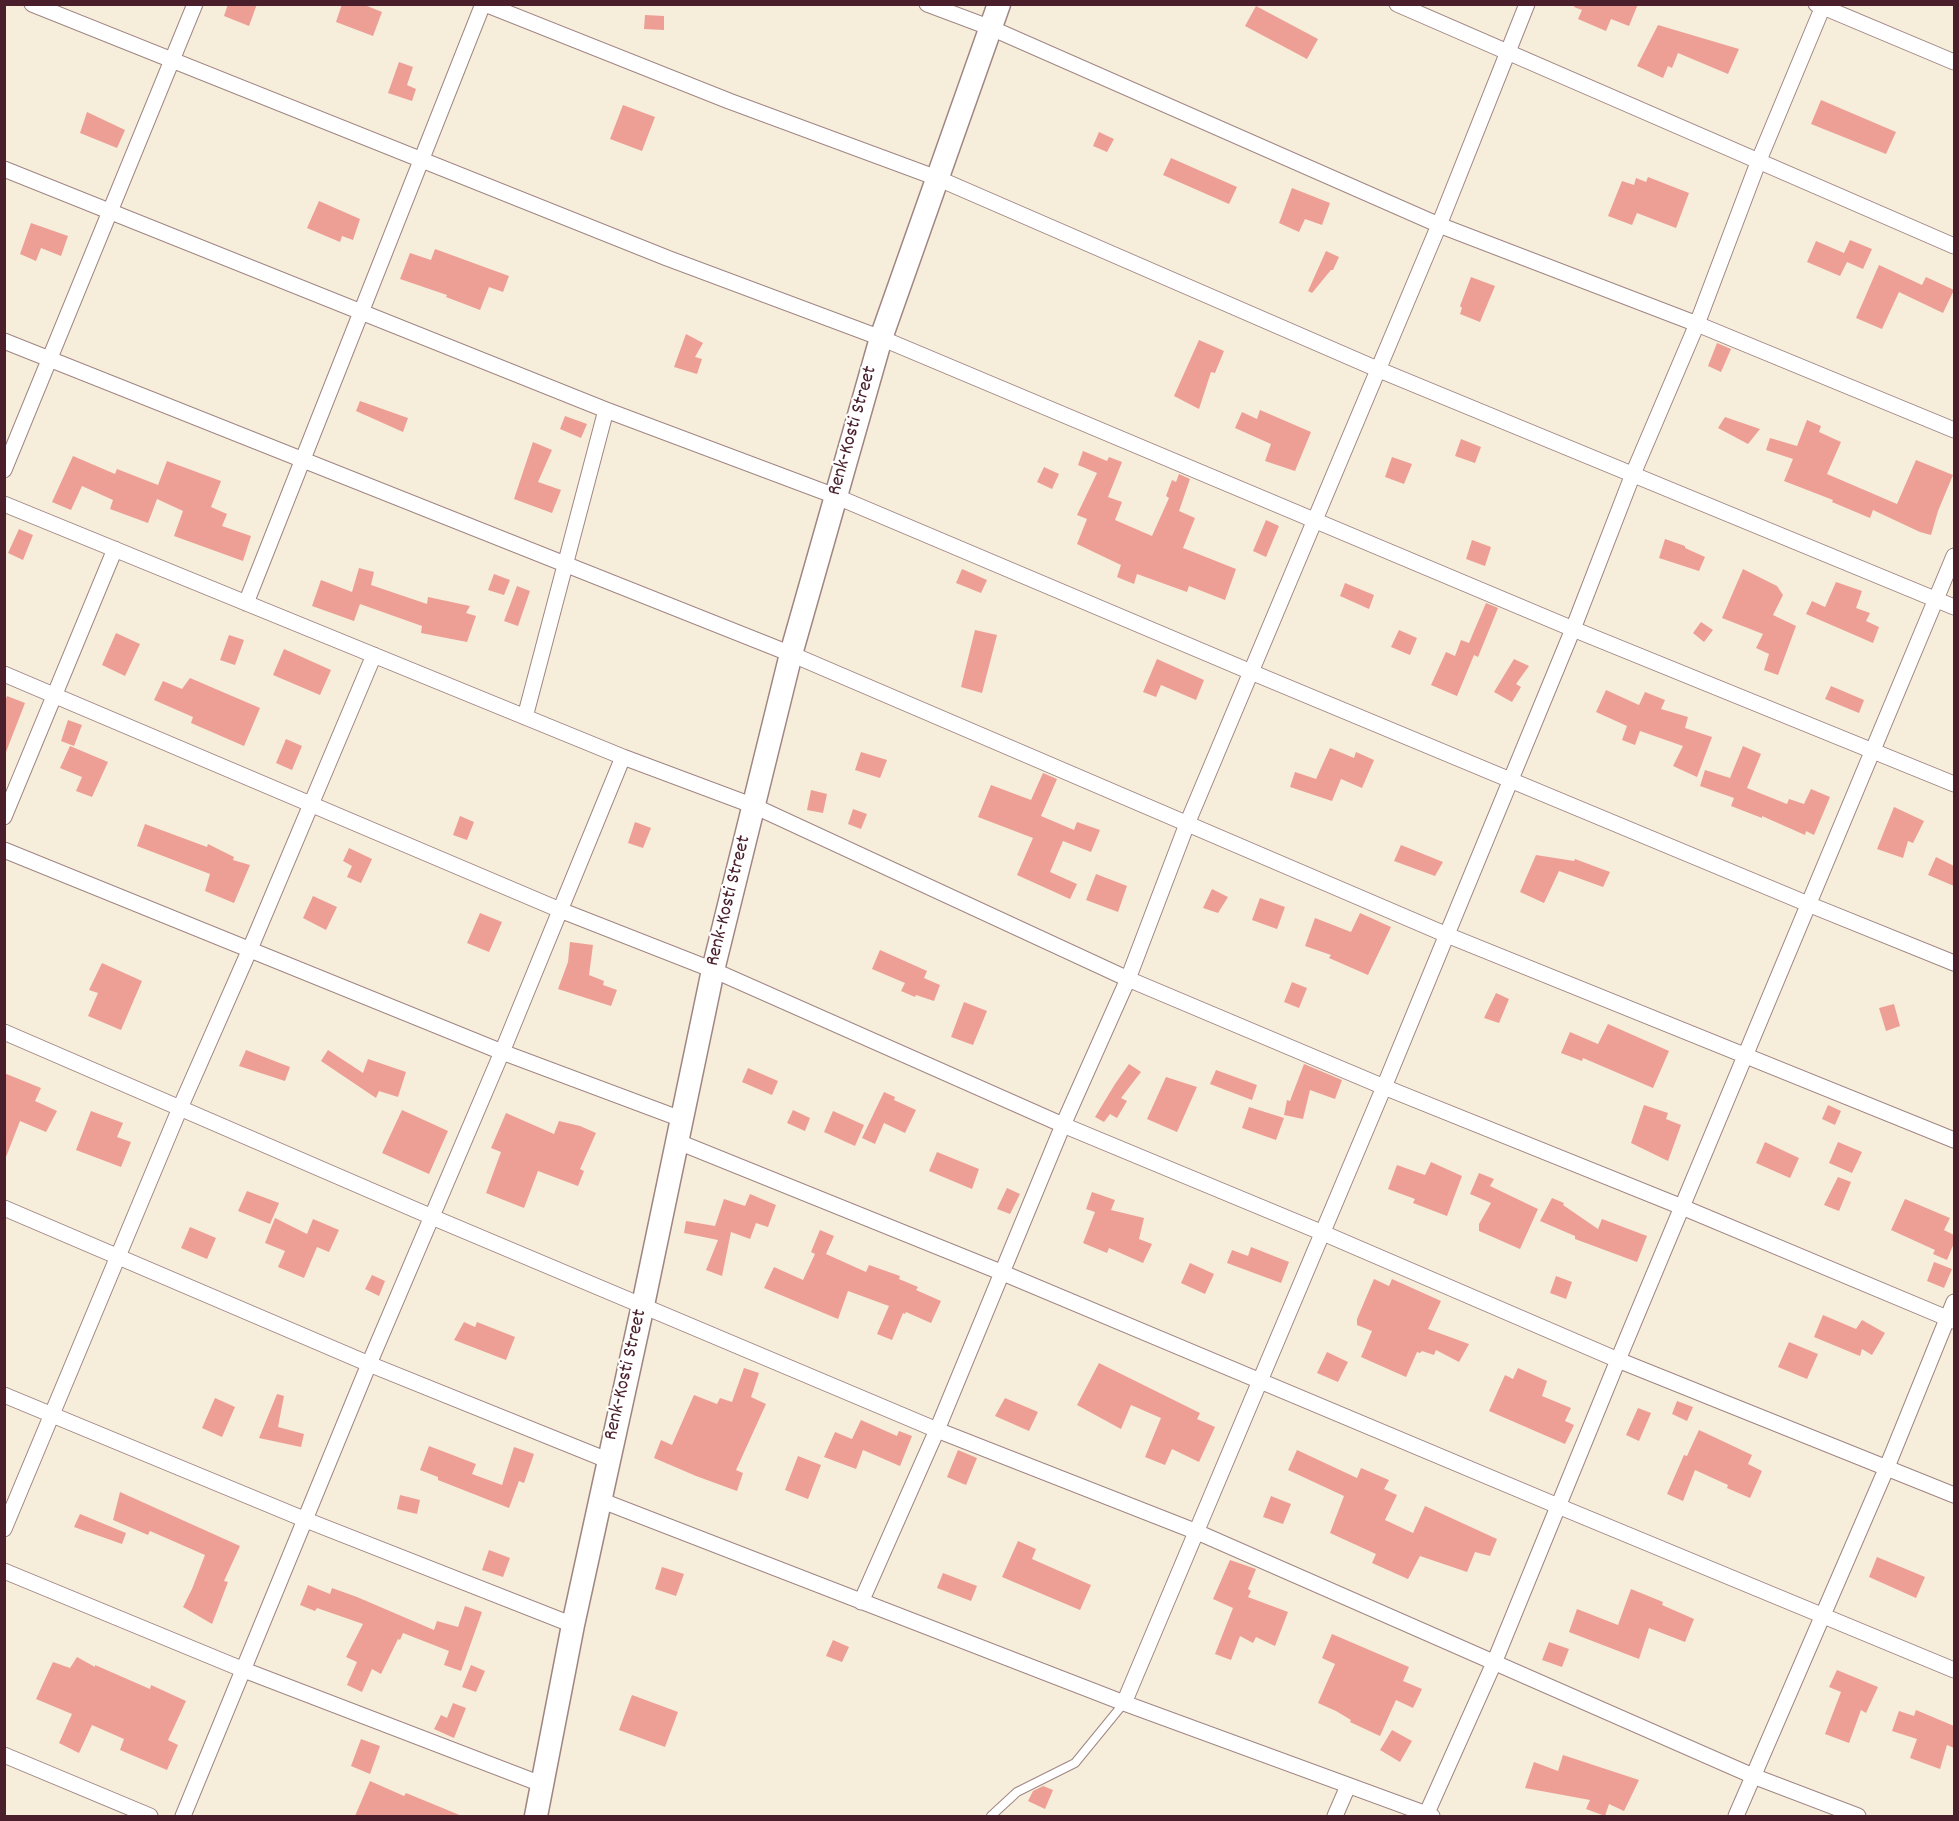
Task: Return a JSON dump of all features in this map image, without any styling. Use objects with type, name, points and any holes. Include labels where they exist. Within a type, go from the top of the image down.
[{"type":"main road","name":"Renk-Kosti Street","points":[[536,1816],[573,1625],[713,970],[791,654],[881,338],[999,4]]},
{"type":"street","points":[[32,4],[667,258],[881,338],[1573,629],[1954,784]]},
{"type":"street","points":[[4,470],[195,4]]},
{"type":"street","points":[[246,603],[484,4],[729,101],[937,178],[1377,369],[1954,607]]},
{"type":"street","points":[[927,4],[991,28],[1439,225],[1697,324],[1954,430]]},
{"type":"street","points":[[1397,4],[1954,246]]},
{"type":"street","points":[[861,1602],[937,1430],[1064,1125],[1128,979],[1187,824],[1439,225],[1527,4]]},
{"type":"street","points":[[1124,1703],[1323,1233],[1573,629],[1633,474],[1697,324],[1821,5],[1954,62]]},
{"type":"street","points":[[4,169],[606,410],[835,496],[1510,781],[1954,963]]},
{"type":"street","points":[[4,341],[791,654],[1447,935],[1954,1140]]},
{"type":"street","points":[[525,717],[606,410]]},
{"type":"street","points":[[4,504],[623,757],[754,806],[1128,979],[1951,1320]]},
{"type":"street","points":[[4,817],[115,549]]},
{"type":"street","points":[[600,1500],[1124,1703],[1429,1816],[1954,556]]},
{"type":"street","points":[[4,1529],[180,1108],[374,655]]},
{"type":"street","points":[[4,674],[560,910],[713,970],[1064,1125],[1618,1360],[1954,1495]]},
{"type":"street","points":[[183,1816],[623,757]]},
{"type":"street","points":[[4,850],[502,1052],[1003,1274],[1954,1670]]},
{"type":"street","points":[[4,1032],[432,1217],[937,1430],[1197,1532],[1753,1776],[1858,1816]]},
{"type":"street","points":[[4,1208],[369,1364],[608,1460]]},
{"type":"street","points":[[1736,1816],[1951,1320],[1954,1302]]},
{"type":"street","points":[[4,1395],[306,1520],[573,1625]]},
{"type":"street","points":[[4,1571],[244,1670],[541,1784]]},
{"type":"street","points":[[4,1755],[150,1816]]},
{"type":"street","points":[[1335,1816],[1348,1786]]},
{"type":"lane","points":[[991,1816],[1017,1792],[1075,1763],[1124,1703]]},
{"type":"building","points":[[228,4],[257,4],[249,26],[224,16]]},
{"type":"building","points":[[342,4],[362,4],[382,12],[373,36],[336,22]]},
{"type":"building","points":[[1575,4],[1638,4],[1629,26],[1611,19],[1606,31],[1578,19],[1582,10],[1574,7]]},
{"type":"building","points":[[1256,6],[1318,39],[1307,59],[1245,26]]},
{"type":"building","points":[[645,15],[664,16],[664,30],[644,29]]},
{"type":"building","points":[[1658,25],[1739,49],[1728,74],[1678,53],[1672,68],[1668,66],[1663,78],[1637,66]]},
{"type":"building","points":[[399,62],[413,67],[407,85],[416,89],[412,101],[388,93]]},
{"type":"building","points":[[1821,100],[1896,132],[1886,154],[1811,124]]},
{"type":"building","points":[[623,105],[655,117],[642,151],[610,139]]},
{"type":"building","points":[[87,112],[125,130],[117,148],[80,133]]},
{"type":"building","points":[[1099,132],[1114,139],[1107,152],[1093,146]]},
{"type":"building","points":[[1171,158],[1237,187],[1229,204],[1163,175]]},
{"type":"building","points":[[1648,177],[1689,193],[1676,228],[1637,213],[1632,225],[1608,216],[1622,181],[1634,185],[1636,178],[1646,182]]},
{"type":"building","points":[[1292,188],[1330,203],[1322,225],[1305,219],[1299,232],[1279,223]]},
{"type":"building","points":[[319,201],[360,219],[353,240],[342,236],[340,242],[307,228]]},
{"type":"building","points":[[31,223],[68,236],[61,256],[41,248],[36,261],[20,254]]},
{"type":"building","points":[[1850,240],[1872,249],[1863,269],[1847,262],[1840,276],[1807,262],[1816,241],[1844,253]]},
{"type":"building","points":[[435,249],[509,276],[503,292],[489,287],[480,310],[446,297],[447,295],[400,279],[410,253],[431,260]]},
{"type":"building","points":[[1326,251],[1339,257],[1333,270],[1312,293],[1308,291]]},
{"type":"building","points":[[1879,265],[1922,285],[1926,277],[1954,290],[1943,313],[1899,292],[1882,329],[1856,318]]},
{"type":"building","points":[[1471,277],[1495,286],[1480,322],[1460,314],[1462,308],[1460,306]]},
{"type":"building","points":[[686,334],[703,343],[695,357],[702,359],[697,374],[674,367]]},
{"type":"building","points":[[1199,340],[1224,351],[1215,373],[1211,372],[1199,409],[1174,396]]},
{"type":"building","points":[[1717,343],[1731,349],[1721,372],[1708,366]]},
{"type":"building","points":[[360,401],[408,418],[403,432],[356,411]]},
{"type":"building","points":[[1260,410],[1311,432],[1295,471],[1265,461],[1271,444],[1235,428],[1242,412],[1257,419]]},
{"type":"building","points":[[565,416],[587,424],[581,438],[560,429]]},
{"type":"building","points":[[1725,417],[1760,429],[1748,444],[1718,428]]},
{"type":"building","points":[[1807,420],[1821,426],[1819,432],[1841,442],[1827,474],[1897,504],[1916,460],[1953,475],[1931,535],[1873,510],[1870,518],[1832,502],[1833,500],[1784,481],[1793,459],[1766,450],[1770,438],[1797,446]]},
{"type":"building","points":[[1461,439],[1481,447],[1475,463],[1455,456]]},
{"type":"building","points":[[533,442],[552,450],[538,482],[561,490],[552,513],[514,499]]},
{"type":"building","points":[[1083,451],[1107,461],[1109,457],[1122,462],[1108,497],[1122,502],[1115,520],[1152,536],[1169,498],[1166,496],[1172,480],[1176,482],[1179,474],[1190,479],[1179,511],[1195,518],[1183,548],[1236,569],[1225,600],[1189,586],[1187,592],[1137,574],[1134,584],[1117,577],[1121,565],[1077,544],[1087,519],[1077,515],[1097,473],[1078,465]]},
{"type":"building","points":[[73,456],[115,474],[117,469],[158,485],[167,461],[221,481],[211,507],[227,514],[222,526],[251,536],[243,561],[174,536],[183,511],[157,499],[148,523],[110,509],[113,500],[82,486],[71,510],[52,502]]},
{"type":"building","points":[[1392,457],[1412,464],[1404,484],[1385,477]]},
{"type":"building","points":[[1044,467],[1059,474],[1052,489],[1037,482]]},
{"type":"building","points":[[1266,520],[1279,526],[1266,557],[1253,551]]},
{"type":"building","points":[[19,529],[33,535],[23,560],[8,553]]},
{"type":"building","points":[[1665,539],[1685,546],[1705,557],[1699,571],[1659,558]]},
{"type":"building","points":[[1472,540],[1491,547],[1485,566],[1466,559]]},
{"type":"building","points":[[359,568],[374,572],[371,585],[427,604],[428,597],[470,606],[466,613],[476,616],[467,642],[421,633],[422,626],[360,604],[354,621],[312,606],[321,580],[352,592]]},
{"type":"building","points":[[962,569],[987,580],[981,593],[956,583]]},
{"type":"building","points":[[1743,569],[1777,586],[1783,595],[1773,615],[1796,626],[1778,675],[1764,670],[1769,654],[1756,648],[1763,634],[1722,618]]},
{"type":"building","points":[[494,574],[510,580],[504,595],[488,590]]},
{"type":"building","points":[[1836,582],[1862,591],[1856,608],[1870,613],[1866,621],[1879,627],[1873,643],[1806,614],[1812,601],[1825,607]]},
{"type":"building","points":[[1345,583],[1374,595],[1369,609],[1340,596]]},
{"type":"building","points":[[517,586],[530,591],[518,626],[504,621]]},
{"type":"building","points":[[1486,603],[1498,608],[1478,657],[1474,655],[1457,696],[1431,685],[1446,652],[1455,656],[1461,640],[1469,643]]},
{"type":"building","points":[[1701,622],[1713,630],[1704,642],[1693,633]]},
{"type":"building","points":[[975,630],[997,635],[982,693],[961,687]]},
{"type":"building","points":[[1399,630],[1417,638],[1410,655],[1391,647]]},
{"type":"building","points":[[116,633],[140,644],[125,676],[102,665]]},
{"type":"building","points":[[229,635],[244,640],[235,665],[220,660]]},
{"type":"building","points":[[284,649],[331,670],[320,695],[273,675]]},
{"type":"building","points":[[1157,659],[1204,680],[1196,700],[1161,685],[1156,697],[1143,692]]},
{"type":"building","points":[[1514,659],[1529,666],[1516,684],[1521,687],[1512,702],[1494,692]]},
{"type":"building","points":[[190,678],[260,708],[244,746],[191,723],[193,717],[154,700],[163,681],[182,689]]},
{"type":"building","points":[[1831,686],[1864,700],[1859,713],[1825,699]]},
{"type":"building","points":[[1606,690],[1639,705],[1645,692],[1665,700],[1661,709],[1688,717],[1685,728],[1712,737],[1697,777],[1673,766],[1683,746],[1640,731],[1635,745],[1622,740],[1627,726],[1596,712]]},
{"type":"building","points":[[7,696],[25,703],[6,752],[4,704]]},
{"type":"building","points":[[68,720],[82,725],[74,746],[61,741]]},
{"type":"building","points":[[286,739],[302,746],[292,770],[276,763]]},
{"type":"building","points":[[70,746],[108,762],[92,797],[76,791],[82,777],[60,768]]},
{"type":"building","points":[[1743,746],[1761,754],[1747,788],[1787,804],[1789,799],[1804,804],[1811,789],[1830,797],[1814,835],[1806,831],[1805,835],[1762,816],[1762,818],[1731,806],[1734,798],[1700,786],[1705,770],[1730,778]]},
{"type":"building","points":[[1330,748],[1354,758],[1356,752],[1374,760],[1362,788],[1341,779],[1332,801],[1290,787],[1295,772],[1316,779]]},
{"type":"building","points":[[861,752],[887,760],[880,778],[855,770]]},
{"type":"building","points":[[1043,773],[1057,779],[1041,816],[1074,830],[1077,822],[1100,830],[1091,852],[1063,841],[1050,872],[1077,884],[1070,899],[1017,875],[1033,838],[978,817],[991,785],[1031,800]]},
{"type":"building","points":[[811,790],[827,794],[823,813],[807,810]]},
{"type":"building","points":[[1894,807],[1924,821],[1913,843],[1908,841],[1903,858],[1877,849]]},
{"type":"building","points":[[853,809],[867,814],[861,829],[848,824]]},
{"type":"building","points":[[460,816],[474,822],[467,840],[453,835]]},
{"type":"building","points":[[635,822],[651,828],[643,848],[628,843]]},
{"type":"building","points":[[145,824],[207,847],[208,844],[234,857],[233,860],[250,865],[234,903],[205,891],[210,874],[137,846]]},
{"type":"building","points":[[1401,845],[1443,862],[1435,876],[1394,861]]},
{"type":"building","points":[[349,848],[372,859],[361,883],[347,877],[352,866],[343,861]]},
{"type":"building","points":[[1536,855],[1574,861],[1575,859],[1610,872],[1603,887],[1559,871],[1544,903],[1520,892]]},
{"type":"building","points":[[1936,857],[1954,866],[1954,886],[1928,875]]},
{"type":"building","points":[[1096,874],[1127,886],[1118,912],[1086,900]]},
{"type":"building","points":[[1212,889],[1228,897],[1218,913],[1203,908]]},
{"type":"building","points":[[313,896],[337,907],[326,930],[303,918]]},
{"type":"building","points":[[1260,898],[1285,907],[1277,929],[1252,920]]},
{"type":"building","points":[[480,913],[502,922],[489,952],[467,943]]},
{"type":"building","points":[[1360,913],[1391,927],[1368,975],[1329,958],[1331,955],[1305,946],[1315,918],[1351,932]]},
{"type":"building","points":[[570,942],[593,945],[589,975],[604,981],[603,985],[617,990],[611,1006],[558,989],[568,962]]},
{"type":"building","points":[[880,950],[927,971],[924,978],[940,985],[934,1001],[901,991],[905,983],[872,969]]},
{"type":"building","points":[[102,963],[142,981],[121,1030],[88,1016],[98,993],[89,990]]},
{"type":"building","points":[[1292,982],[1307,988],[1299,1008],[1284,1002]]},
{"type":"building","points":[[1496,993],[1509,999],[1499,1023],[1484,1018]]},
{"type":"building","points":[[964,1002],[987,1011],[973,1045],[951,1037]]},
{"type":"building","points":[[1894,1004],[1900,1026],[1886,1031],[1879,1008]]},
{"type":"building","points":[[1608,1024],[1669,1051],[1653,1088],[1583,1058],[1582,1061],[1561,1053],[1570,1032],[1598,1044]]},
{"type":"building","points":[[246,1050],[290,1067],[285,1081],[239,1066]]},
{"type":"building","points":[[328,1050],[363,1073],[368,1059],[406,1072],[398,1097],[379,1091],[376,1098],[321,1061]]},
{"type":"building","points":[[1129,1064],[1141,1072],[1121,1098],[1127,1101],[1117,1118],[1110,1114],[1104,1122],[1095,1117]]},
{"type":"building","points":[[1304,1064],[1342,1080],[1335,1099],[1310,1090],[1303,1119],[1284,1115],[1287,1100],[1290,1101]]},
{"type":"building","points":[[748,1068],[778,1081],[772,1095],[742,1082]]},
{"type":"building","points":[[1216,1070],[1257,1085],[1252,1100],[1210,1084]]},
{"type":"building","points":[[4,1073],[41,1088],[35,1101],[57,1111],[46,1132],[20,1121],[6,1157]]},
{"type":"building","points":[[1166,1077],[1197,1087],[1177,1132],[1147,1119]]},
{"type":"building","points":[[884,1092],[895,1097],[894,1100],[916,1110],[905,1133],[884,1123],[875,1144],[862,1138]]},
{"type":"building","points":[[1644,1105],[1668,1113],[1666,1119],[1681,1125],[1668,1161],[1631,1143]]},
{"type":"building","points":[[1828,1105],[1841,1111],[1835,1125],[1822,1119]]},
{"type":"building","points":[[1249,1107],[1284,1118],[1276,1140],[1242,1128]]},
{"type":"building","points":[[402,1110],[448,1131],[429,1174],[382,1153]]},
{"type":"building","points":[[793,1110],[810,1118],[805,1131],[787,1123]]},
{"type":"building","points":[[91,1111],[123,1123],[117,1137],[131,1142],[121,1167],[76,1150]]},
{"type":"building","points":[[833,1111],[864,1125],[855,1146],[824,1132]]},
{"type":"building","points":[[506,1113],[554,1134],[559,1121],[596,1133],[580,1169],[584,1171],[578,1186],[538,1171],[524,1208],[486,1193],[501,1152],[491,1148]]},
{"type":"building","points":[[1765,1142],[1799,1158],[1790,1178],[1756,1163]]},
{"type":"building","points":[[1838,1142],[1862,1152],[1852,1173],[1829,1163]]},
{"type":"building","points":[[937,1152],[979,1169],[972,1189],[929,1171]]},
{"type":"building","points":[[1431,1162],[1462,1176],[1447,1216],[1413,1203],[1415,1199],[1388,1189],[1397,1165],[1425,1175]]},
{"type":"building","points":[[1479,1173],[1494,1179],[1490,1186],[1538,1209],[1520,1249],[1479,1231],[1479,1224],[1491,1203],[1470,1194]]},
{"type":"building","points":[[1838,1177],[1851,1182],[1839,1211],[1824,1205]]},
{"type":"building","points":[[1007,1188],[1020,1194],[1010,1214],[997,1209]]},
{"type":"building","points":[[247,1191],[279,1203],[270,1224],[238,1211]]},
{"type":"building","points":[[1092,1192],[1115,1200],[1111,1210],[1144,1218],[1139,1239],[1152,1244],[1143,1263],[1109,1248],[1107,1253],[1083,1243],[1095,1212],[1086,1209]]},
{"type":"building","points":[[750,1194],[776,1205],[768,1227],[756,1223],[750,1239],[731,1232],[722,1276],[706,1270],[718,1240],[684,1233],[686,1221],[715,1226],[724,1199],[745,1206]]},
{"type":"building","points":[[1552,1198],[1564,1203],[1563,1205],[1598,1229],[1602,1219],[1647,1236],[1637,1262],[1575,1239],[1575,1236],[1540,1221]]},
{"type":"building","points":[[1905,1199],[1950,1218],[1944,1230],[1954,1235],[1954,1243],[1947,1260],[1933,1254],[1935,1250],[1891,1230]]},
{"type":"building","points":[[275,1218],[307,1234],[313,1219],[339,1230],[329,1252],[317,1247],[304,1278],[278,1267],[285,1251],[265,1243]]},
{"type":"building","points":[[190,1227],[216,1238],[207,1259],[181,1248]]},
{"type":"building","points":[[820,1230],[834,1236],[826,1254],[866,1272],[869,1265],[900,1276],[899,1279],[918,1287],[916,1290],[941,1301],[931,1323],[906,1312],[903,1313],[892,1340],[877,1334],[889,1306],[848,1291],[838,1319],[764,1288],[774,1267],[803,1280],[815,1254],[811,1252]]},
{"type":"building","points":[[1251,1247],[1289,1262],[1281,1283],[1227,1263],[1232,1250],[1248,1256]]},
{"type":"building","points":[[1934,1262],[1952,1269],[1944,1288],[1927,1281]]},
{"type":"building","points":[[1190,1263],[1214,1274],[1205,1294],[1181,1283]]},
{"type":"building","points":[[372,1275],[385,1281],[379,1296],[365,1289]]},
{"type":"building","points":[[1556,1276],[1572,1282],[1566,1299],[1550,1293]]},
{"type":"building","points":[[1374,1279],[1389,1286],[1392,1279],[1441,1301],[1428,1329],[1469,1344],[1459,1362],[1436,1350],[1434,1355],[1422,1351],[1417,1352],[1406,1377],[1361,1357],[1372,1331],[1357,1325],[1357,1319]]},
{"type":"building","points":[[1823,1315],[1856,1329],[1862,1320],[1885,1333],[1872,1355],[1862,1349],[1860,1356],[1814,1337]]},
{"type":"building","points":[[464,1322],[475,1327],[477,1322],[515,1337],[506,1360],[454,1340]]},
{"type":"building","points":[[1789,1342],[1818,1354],[1807,1379],[1778,1367]]},
{"type":"building","points":[[1327,1352],[1348,1362],[1338,1382],[1317,1373]]},
{"type":"building","points":[[1099,1363],[1200,1413],[1197,1419],[1215,1427],[1199,1462],[1172,1449],[1165,1465],[1145,1457],[1161,1418],[1131,1405],[1121,1429],[1077,1405]]},
{"type":"building","points":[[744,1368],[759,1373],[751,1397],[766,1404],[736,1470],[743,1473],[737,1491],[654,1458],[661,1440],[672,1445],[694,1395],[717,1404],[720,1398],[732,1402]]},
{"type":"building","points":[[1518,1368],[1547,1381],[1542,1396],[1571,1408],[1565,1421],[1574,1425],[1565,1444],[1489,1411],[1505,1375],[1513,1379]]},
{"type":"building","points":[[277,1394],[284,1396],[278,1427],[304,1434],[301,1447],[259,1438]]},
{"type":"building","points":[[215,1398],[235,1407],[222,1437],[202,1428]]},
{"type":"building","points":[[1005,1398],[1038,1412],[1029,1431],[995,1416]]},
{"type":"building","points":[[1677,1401],[1693,1407],[1687,1421],[1672,1414]]},
{"type":"building","points":[[1638,1408],[1651,1413],[1639,1441],[1626,1435]]},
{"type":"building","points":[[861,1420],[897,1436],[899,1431],[912,1436],[900,1466],[863,1450],[856,1469],[824,1457],[835,1432],[852,1439]]},
{"type":"building","points":[[1699,1430],[1752,1455],[1748,1464],[1762,1471],[1750,1498],[1695,1470],[1683,1501],[1667,1494],[1684,1455],[1687,1456]]},
{"type":"building","points":[[429,1446],[476,1464],[472,1474],[502,1485],[514,1447],[534,1454],[524,1483],[519,1481],[509,1508],[438,1480],[438,1477],[420,1470]]},
{"type":"building","points":[[958,1450],[977,1458],[966,1485],[947,1477]]},
{"type":"building","points":[[1297,1450],[1357,1478],[1361,1468],[1389,1480],[1384,1489],[1397,1495],[1385,1520],[1413,1533],[1425,1506],[1497,1539],[1490,1556],[1475,1552],[1467,1572],[1420,1556],[1408,1579],[1372,1563],[1376,1554],[1330,1533],[1344,1496],[1288,1470]]},
{"type":"building","points":[[798,1456],[821,1465],[808,1499],[785,1490]]},
{"type":"building","points":[[120,1492],[240,1546],[224,1581],[228,1582],[212,1624],[183,1607],[205,1555],[150,1531],[148,1535],[113,1520]]},
{"type":"building","points":[[400,1495],[420,1500],[417,1514],[397,1509]]},
{"type":"building","points":[[1271,1496],[1291,1504],[1283,1524],[1263,1517]]},
{"type":"building","points":[[80,1514],[126,1533],[122,1544],[74,1527]]},
{"type":"building","points":[[1018,1541],[1036,1549],[1032,1559],[1091,1585],[1080,1610],[1002,1577]]},
{"type":"building","points":[[489,1550],[510,1558],[503,1577],[482,1570]]},
{"type":"building","points":[[1877,1557],[1925,1577],[1916,1598],[1869,1577]]},
{"type":"building","points":[[1230,1560],[1256,1569],[1248,1589],[1251,1591],[1248,1597],[1288,1612],[1275,1646],[1256,1637],[1253,1643],[1240,1636],[1231,1660],[1215,1654],[1233,1608],[1213,1599]]},
{"type":"building","points":[[662,1567],[684,1574],[676,1596],[655,1589]]},
{"type":"building","points":[[943,1573],[977,1586],[971,1601],[937,1588]]},
{"type":"building","points":[[308,1585],[330,1594],[332,1588],[434,1630],[437,1621],[458,1627],[465,1606],[482,1612],[461,1671],[444,1665],[449,1651],[403,1633],[381,1674],[372,1669],[362,1692],[347,1685],[357,1662],[346,1657],[363,1624],[317,1608],[315,1611],[300,1605]]},
{"type":"building","points":[[1631,1589],[1663,1602],[1662,1605],[1694,1619],[1685,1642],[1649,1628],[1639,1659],[1569,1632],[1577,1609],[1618,1625]]},
{"type":"building","points":[[1332,1634],[1409,1667],[1403,1681],[1422,1689],[1413,1708],[1396,1700],[1380,1736],[1318,1703],[1335,1664],[1322,1658]]},
{"type":"building","points":[[833,1640],[849,1647],[842,1662],[826,1656]]},
{"type":"building","points":[[1549,1642],[1569,1649],[1562,1667],[1542,1660]]},
{"type":"building","points":[[77,1657],[95,1667],[95,1665],[150,1689],[151,1685],[186,1701],[168,1740],[178,1745],[167,1770],[120,1750],[124,1739],[92,1725],[79,1753],[59,1743],[72,1714],[36,1699],[53,1662],[70,1668]]},
{"type":"building","points":[[471,1665],[485,1671],[476,1692],[462,1687]]},
{"type":"building","points":[[1837,1670],[1878,1687],[1866,1713],[1861,1710],[1849,1743],[1825,1734],[1841,1692],[1829,1687]]},
{"type":"building","points":[[632,1695],[678,1712],[665,1747],[619,1730]]},
{"type":"building","points":[[453,1703],[466,1708],[454,1738],[434,1729],[441,1715],[447,1718]]},
{"type":"building","points":[[1916,1710],[1954,1726],[1954,1748],[1947,1745],[1940,1769],[1910,1758],[1917,1739],[1892,1731],[1899,1711],[1914,1716]]},
{"type":"building","points":[[1392,1730],[1412,1741],[1400,1762],[1380,1750]]},
{"type":"building","points":[[361,1739],[380,1746],[370,1774],[351,1766]]},
{"type":"building","points":[[1563,1755],[1639,1780],[1624,1811],[1609,1804],[1605,1816],[1586,1809],[1590,1800],[1525,1788],[1534,1762],[1558,1771]]},
{"type":"building","points":[[370,1781],[404,1796],[406,1793],[462,1816],[355,1816]]},
{"type":"building","points":[[1043,1786],[1053,1790],[1045,1809],[1028,1801],[1033,1791]]}]
